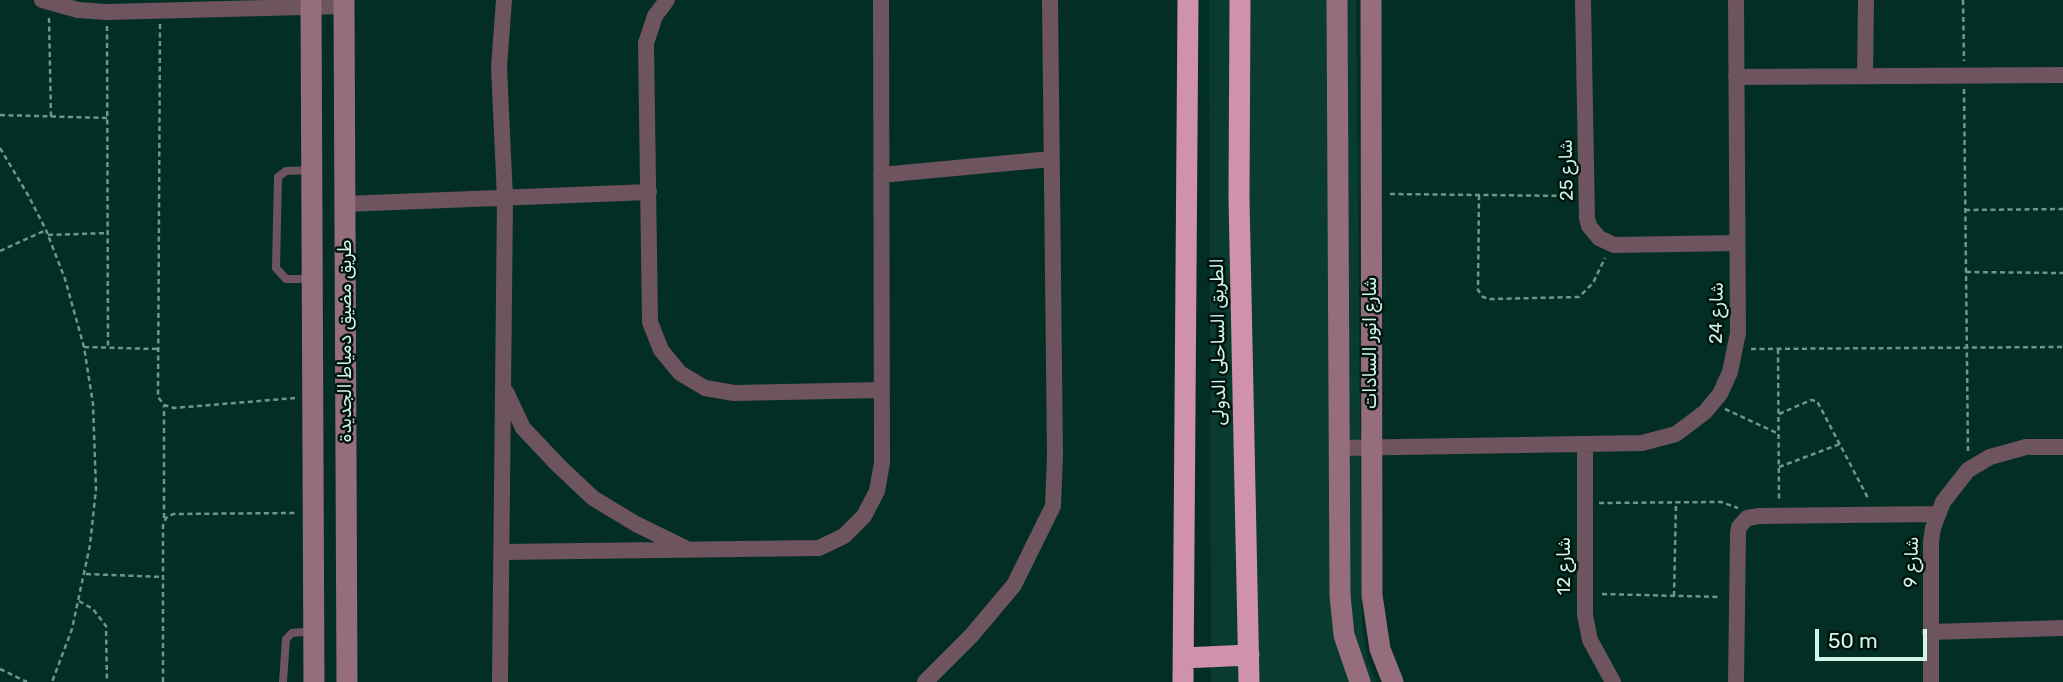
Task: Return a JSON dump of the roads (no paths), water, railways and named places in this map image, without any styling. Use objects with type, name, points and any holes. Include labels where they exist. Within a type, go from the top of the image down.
[{"type":"highway","name":"الطريق الساحلى الدولى","points":[[1183,682],[1188,0]]},
{"type":"highway","name":"الطريق الساحلى الدولى","points":[[1240,0],[1239,199],[1249,682]]},
{"type":"highway","points":[[1183,658],[1249,655]]},
{"type":"main road","name":"شارع انور السادات","points":[[1337,0],[1341,615],[1349,655],[1360,682]]},
{"type":"main road","name":"شارع انور السادات","points":[[1371,0],[1373,613],[1380,649],[1393,682]]},
{"type":"main road","name":"طريق مضيق دمياط الجديدة","points":[[344,3],[347,682]]},
{"type":"main road","name":"طريق مضيق دمياط الجديدة","points":[[312,4],[314,682]]},
{"type":"main road","points":[[1337,52],[1371,50]]},
{"type":"street","points":[[500,682],[505,198],[499,67],[504,0]]},
{"type":"street","points":[[667,0],[655,16],[646,43],[650,323],[661,350],[680,373],[705,388],[734,393],[881,390]]},
{"type":"street","points":[[502,552],[819,548],[844,536],[864,516],[877,491],[882,463],[881,0]]},
{"type":"street","points":[[925,682],[971,636],[1014,585],[1053,506],[1055,456],[1050,0]]},
{"type":"street","name":"شارع 25","points":[[1583,0],[1586,196],[1589,226],[1599,238],[1622,245],[1737,243]]},
{"type":"street","name":"شارع 24","points":[[1339,447],[1642,443],[1665,438],[1687,428],[1713,403],[1726,383],[1736,349],[1736,0]]},
{"type":"street","points":[[1865,76],[1866,0]]},
{"type":"street","points":[[46,1],[78,10],[107,12],[344,3]]},
{"type":"street","points":[[1736,77],[2063,75]]},
{"type":"street","points":[[881,175],[1051,159]]},
{"type":"street","points":[[345,204],[649,192]]},
{"type":"street","points":[[503,387],[523,428],[593,498],[636,524],[690,550]]},
{"type":"street","name":"شارع 12","points":[[1585,444],[1585,615],[1590,640],[1613,682]]},
{"type":"street","name":"شارع 9","points":[[1931,682],[1931,542],[1937,514],[1950,490],[1968,470],[1990,457],[2014,449],[2063,447]]},
{"type":"street","points":[[1736,682],[1738,533],[1747,518],[1779,515],[1937,514]]},
{"type":"street","points":[[1930,632],[2063,628]]},
{"type":"lane","points":[[312,170],[286,171],[278,177],[276,268],[286,279],[312,279]]},
{"type":"lane","points":[[283,682],[286,639],[292,633],[313,631]]}]
